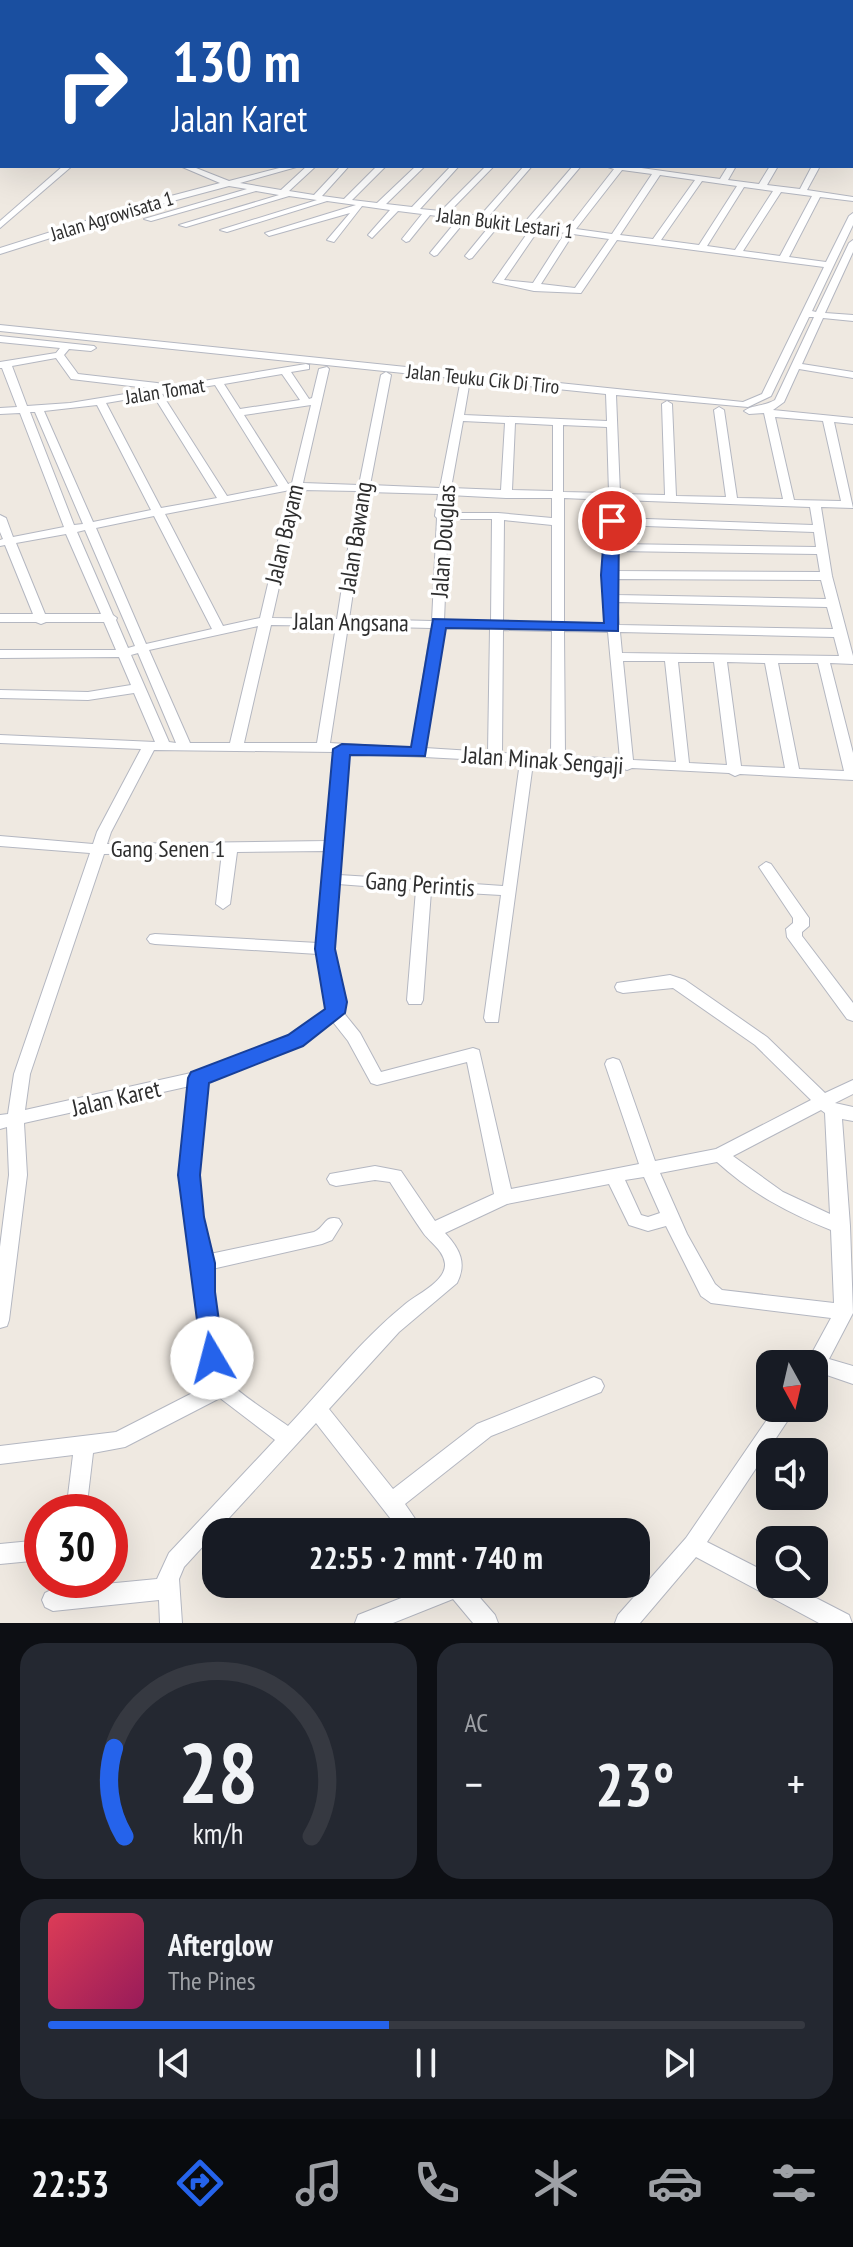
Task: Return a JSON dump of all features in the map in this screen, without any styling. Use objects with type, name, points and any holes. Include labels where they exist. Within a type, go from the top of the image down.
[{"type":"street","points":[[0,225],[66,168]]},
{"type":"street","name":"Jalan Bukit Lestari 1","points":[[189,168],[226,183],[360,206],[830,265]]},
{"type":"street","name":"Jalan Agrowisata 1","points":[[0,251],[226,183],[286,168]]},
{"type":"street","points":[[183,225],[286,194],[310,168]]},
{"type":"street","points":[[315,198],[343,168]]},
{"type":"street","points":[[345,202],[380,168]]},
{"type":"street","points":[[378,207],[419,168]]},
{"type":"street","points":[[413,211],[453,168]]},
{"type":"street","points":[[442,215],[488,168]]},
{"type":"street","points":[[481,220],[526,168]]},
{"type":"street","points":[[575,168],[531,226],[497,280],[566,292],[581,289],[658,172]]},
{"type":"street","points":[[534,288],[570,231],[619,168]]},
{"type":"street","points":[[645,168],[680,176],[853,199]]},
{"type":"street","points":[[680,176],[686,168]]},
{"type":"street","points":[[722,182],[731,168]]},
{"type":"street","points":[[761,188],[773,168]]},
{"type":"street","points":[[802,193],[815,168]]},
{"type":"street","points":[[148,219],[252,188],[264,173]]},
{"type":"street","points":[[656,241],[700,178]]},
{"type":"street","points":[[702,247],[741,185]]},
{"type":"street","points":[[738,252],[778,190]]},
{"type":"street","points":[[783,259],[817,195]]},
{"type":"street","points":[[224,230],[327,199]]},
{"type":"street","points":[[269,233],[360,206]]},
{"type":"street","points":[[331,240],[360,206]]},
{"type":"street","points":[[372,235],[395,209]]},
{"type":"street","points":[[406,239],[427,213]]},
{"type":"street","name":"Jalan Teuku Cik Di Tiro","points":[[0,328],[115,346],[282,364],[728,405],[759,402],[766,396],[853,216]]},
{"type":"street","points":[[434,253],[463,218]]},
{"type":"street","points":[[469,256],[497,222]]},
{"type":"street","points":[[789,502],[769,411],[779,402],[853,243]]},
{"type":"street","points":[[805,313],[853,318]]},
{"type":"street","name":"Jalan Teuku Cik Di Tiro","points":[[0,338],[64,348],[115,346]]},
{"type":"street","points":[[0,1320],[18,1175],[8,1121],[40,1013],[98,849],[157,746],[139,688],[111,618],[70,529],[20,398],[3,365],[64,348],[75,377],[177,389]]},
{"type":"street","points":[[236,413],[310,401],[282,364]]},
{"type":"street","name":"Jalan Tomat","points":[[0,411],[39,410],[177,389],[218,382],[282,364],[306,367]]},
{"type":"street","points":[[797,365],[853,373]]},
{"type":"street","name":"Jalan Teuku Cik Di Tiro","points":[[306,367],[465,380]]},
{"type":"street","name":"Jalan Bayam","points":[[236,747],[310,401],[324,369]]},
{"type":"street","name":"Jalan Bawang","points":[[323,747],[363,491],[386,375]]},
{"type":"street","name":"Jalan Douglas","points":[[418,753],[438,623],[441,516],[465,380]]},
{"type":"street","points":[[218,382],[236,413],[290,487]]},
{"type":"street","points":[[156,392],[225,501]]},
{"type":"street","points":[[611,395],[615,498],[608,575],[627,766]]},
{"type":"street","name":"Jalan Teuku Cik Di Tiro","points":[[611,395],[719,410],[769,411],[853,421]]},
{"type":"street","points":[[20,398],[70,406]]},
{"type":"street","points":[[100,401],[161,513],[219,630]]},
{"type":"street","points":[[667,404],[671,499]]},
{"type":"street","points":[[39,410],[185,747]]},
{"type":"street","points":[[719,410],[732,501]]},
{"type":"street","points":[[457,418],[613,424]]},
{"type":"street","points":[[4,542],[290,487],[850,505],[828,419]]},
{"type":"street","points":[[506,495],[510,420]]},
{"type":"street","points":[[558,422],[559,497],[555,522],[558,761]]},
{"type":"street","points":[[615,657],[850,660],[832,603],[815,504]]},
{"type":"street","points":[[441,516],[498,516],[555,522]]},
{"type":"street","points":[[495,756],[498,516]]},
{"type":"street","points":[[0,518],[4,542],[41,620]]},
{"type":"street","points":[[612,521],[818,529]]},
{"type":"street","points":[[611,547],[822,551]]},
{"type":"street","points":[[608,575],[826,576]]},
{"type":"street","points":[[610,598],[832,603]]},
{"type":"street","points":[[0,618],[111,618]]},
{"type":"street","name":"Jalan Angsana","points":[[0,654],[92,657],[264,621],[839,633]]},
{"type":"street","points":[[671,659],[683,768]]},
{"type":"street","points":[[720,659],[735,772]]},
{"type":"street","points":[[771,660],[793,774]]},
{"type":"street","points":[[823,660],[852,776]]},
{"type":"street","points":[[0,694],[88,696],[139,688]]},
{"type":"street","name":"Jalan Minak Sengaji","points":[[0,739],[185,747],[323,747],[735,772],[852,776]]},
{"type":"street","points":[[342,749],[325,949],[337,1002],[335,1013],[354,1037],[377,1079],[473,1054],[504,1197]]},
{"type":"street","name":"Gang Perintis","points":[[492,1018],[527,760]]},
{"type":"street","name":"Gang Senen 1","points":[[0,841],[98,849],[335,846]]},
{"type":"street","points":[[223,904],[230,848]]},
{"type":"street","points":[[766,867],[801,918],[801,926],[794,929],[795,937],[853,1015]]},
{"type":"street","name":"Gang Perintis","points":[[330,879],[509,891]]},
{"type":"street","points":[[415,1000],[424,883]]},
{"type":"street","points":[[155,939],[325,949]]},
{"type":"street","points":[[623,987],[670,981],[679,984],[761,1041],[830,1106],[853,1114]]},
{"type":"street","name":"Jalan Karet","points":[[8,1121],[199,1078],[296,1041],[335,1013]]},
{"type":"street","points":[[613,1064],[670,1218],[698,1272],[718,1297],[844,1312]]},
{"type":"street","points":[[199,1078],[189,1175],[193,1217],[203,1263],[208,1329],[221,1388],[289,1439]]},
{"type":"street","points":[[432,1231],[504,1197],[651,1171],[720,1155],[830,1106],[853,1086]]},
{"type":"street","points":[[824,1350],[844,1312],[841,1226],[830,1106]]},
{"type":"street","points":[[720,1155],[757,1189],[790,1207],[841,1226]]},
{"type":"street","points":[[171,1623],[167,1589],[176,1560],[358,1361],[416,1306],[448,1282],[455,1270],[452,1253],[432,1231],[395,1176],[375,1173],[336,1179]]},
{"type":"street","points":[[615,1178],[635,1220],[648,1224],[670,1218]]},
{"type":"street","points":[[203,1263],[316,1239],[326,1235],[333,1224]]},
{"type":"street","points":[[828,1369],[853,1375]]},
{"type":"street","points":[[392,1502],[484,1430],[594,1386]]},
{"type":"street","points":[[0,1455],[84,1448],[118,1441],[221,1388]]},
{"type":"street","points":[[317,1409],[404,1518]]},
{"type":"street","points":[[626,1623],[693,1545],[776,1422]]},
{"type":"street","points":[[78,1494],[84,1448]]},
{"type":"street","points":[[693,1545],[841,1623]]},
{"type":"street","points":[[0,1554],[24,1552]]},
{"type":"street","points":[[53,1600],[167,1589]]},
{"type":"street","points":[[366,1623],[425,1598]]},
{"type":"street","points":[[466,1598],[487,1623]]},
{"type":"route","points":[[212,1358],[203,1292],[203,1263],[193,1217],[189,1175],[199,1078],[296,1041],[335,1013],[335,988],[325,949],[342,749],[418,753],[422,743],[438,623],[613,628],[608,575],[612,521]]}]
